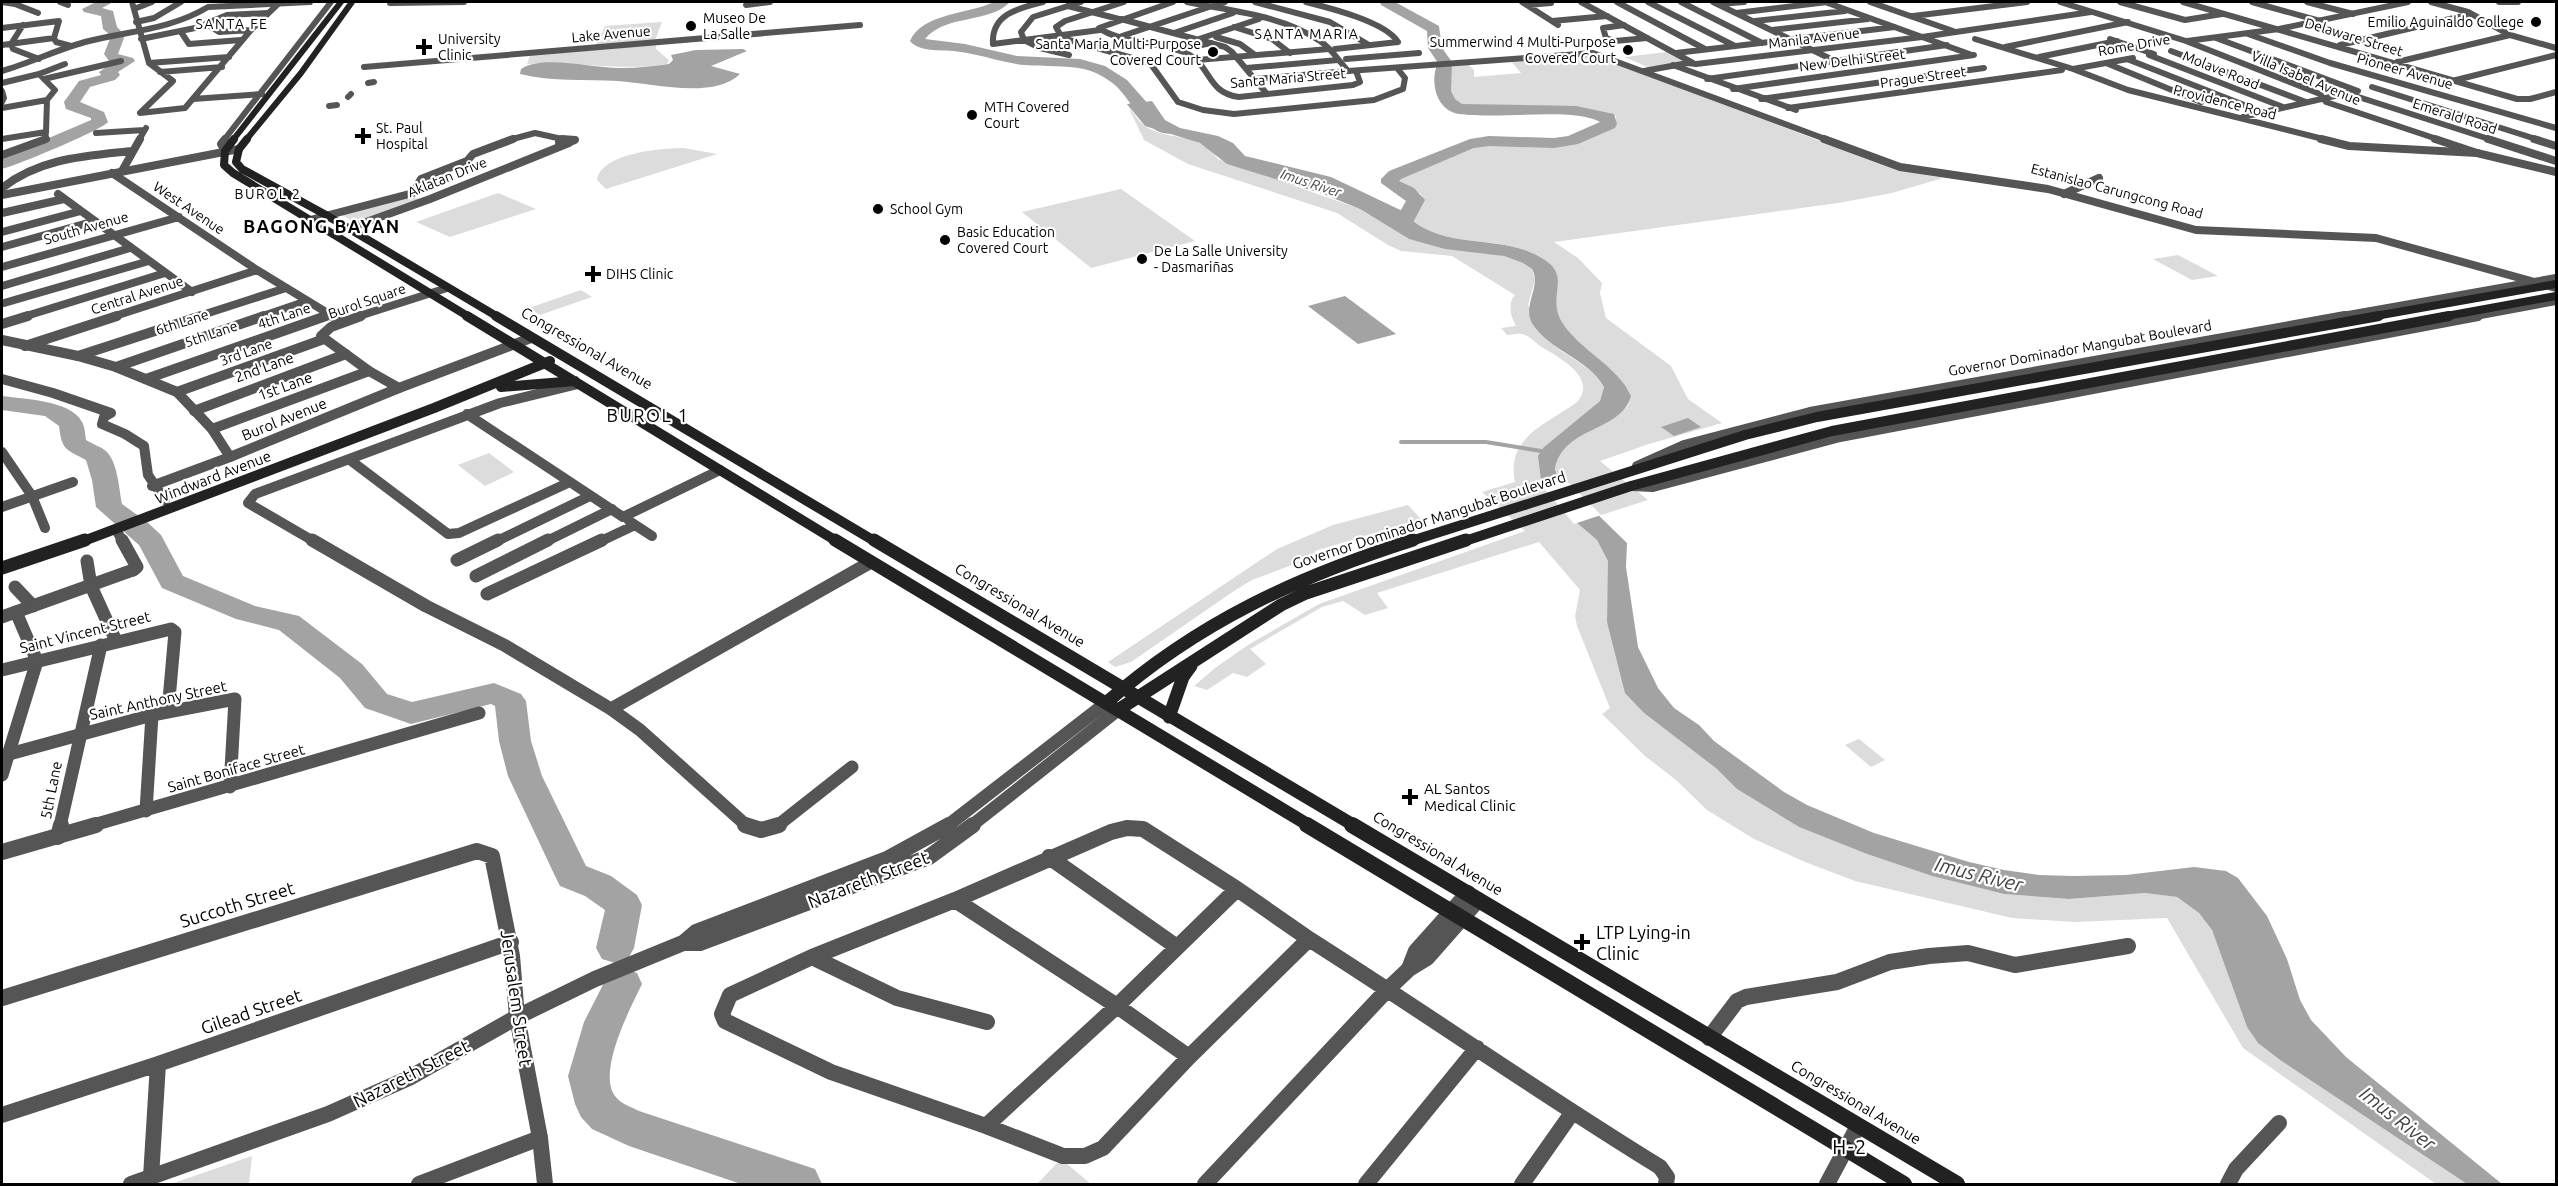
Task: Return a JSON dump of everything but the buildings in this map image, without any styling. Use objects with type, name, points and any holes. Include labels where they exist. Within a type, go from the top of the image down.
[{"type":"main road","points":[[239,149],[301,73],[352,2]]},
{"type":"main road","points":[[323,11],[335,4]]},
{"type":"main road","points":[[335,4],[270,94],[225,151],[223,162],[226,168],[871,562],[1905,1185]]},
{"type":"main road","name":"Congressional Avenue","points":[[239,149],[236,159],[242,169],[326,215],[1957,1185]]},
{"type":"main road","name":"Governor Dominador Mangubat Boulevard","points":[[1112,707],[1122,688],[1222,619],[1294,581],[1351,560],[1745,435],[1817,417],[2550,284]]},
{"type":"main road","name":"Governor Dominador Mangubat Boulevard","points":[[1112,707],[1139,698],[1254,619],[1306,593],[1631,486],[1832,431],[2556,296]]},
{"type":"main road","points":[[2359,320],[2378,329]]},
{"type":"main road","name":"Windward Avenue","points":[[434,408],[460,402],[501,387],[566,358]]},
{"type":"main road","name":"Windward Avenue","points":[[2,568],[116,532],[434,408],[454,398],[549,365]]},
{"type":"main road","points":[[501,387],[577,383]]},
{"type":"main road","points":[[1169,717],[1183,677],[1197,658]]},
{"type":"street","points":[[2,4],[26,2]]},
{"type":"street","points":[[60,2],[69,5]]},
{"type":"street","points":[[132,2],[149,63],[173,81],[140,113],[183,109],[222,67],[241,40],[279,2]]},
{"type":"street","points":[[134,9],[152,2]]},
{"type":"street","points":[[136,22],[154,18],[181,2]]},
{"type":"street","points":[[141,35],[180,22],[214,2]]},
{"type":"street","points":[[208,7],[248,3],[310,2]]},
{"type":"street","points":[[390,3],[464,2]]},
{"type":"street","points":[[746,5],[770,2]]},
{"type":"street","points":[[1043,2],[1017,10],[998,20],[991,34],[993,44],[1100,30],[1101,26],[1173,2]]},
{"type":"street","points":[[1070,55],[1040,48],[1024,40],[1021,32],[1033,17],[1081,2]]},
{"type":"street","points":[[1124,2],[1065,21],[1056,27],[1060,35],[1070,41],[1150,63],[1178,102],[1218,113],[1269,111],[1374,100],[1392,95],[1403,88],[1405,78],[1396,68]]},
{"type":"street","points":[[1187,2],[1211,6]]},
{"type":"street","points":[[1199,2],[1261,18],[1304,33],[1332,49],[1354,73]]},
{"type":"street","points":[[1122,36],[1225,2]]},
{"type":"street","points":[[1174,33],[1261,2],[1334,24],[1352,32],[1369,45]]},
{"type":"street","points":[[1176,50],[1211,39],[1234,27],[1305,2],[1371,22],[1399,42],[1197,60]]},
{"type":"street","points":[[1581,2],[1696,64]]},
{"type":"street","points":[[1617,2],[1706,49]]},
{"type":"street","points":[[1648,2],[1735,46]]},
{"type":"street","points":[[1682,2],[1762,43]]},
{"type":"street","points":[[1716,3],[1744,2]]},
{"type":"street","points":[[1736,13],[1826,2],[1947,45]]},
{"type":"street","points":[[1872,2],[1886,2]]},
{"type":"street","points":[[1872,2],[1953,31]]},
{"type":"street","points":[[1913,16],[2026,2]]},
{"type":"street","name":"Villa Isabel Avenue","points":[[2060,2],[2186,41],[2320,94],[2326,102],[2477,153],[2552,171]]},
{"type":"street","points":[[2120,2],[2185,20],[2227,14]]},
{"type":"street","name":"Delaware Street","points":[[2183,2],[2338,45],[2517,99],[2530,99],[2556,92]]},
{"type":"street","points":[[2252,2],[2320,21]]},
{"type":"street","points":[[2307,2],[2353,14]]},
{"type":"street","name":"Rome Drive","points":[[2186,41],[2279,29],[2408,2]]},
{"type":"street","points":[[2432,2],[2471,14],[2510,35],[2556,48]]},
{"type":"street","points":[[2499,2],[2518,2]]},
{"type":"street","points":[[1524,3],[1555,23],[1607,16]]},
{"type":"street","points":[[1524,3],[1551,3]]},
{"type":"street","points":[[1716,3],[1898,92]]},
{"type":"street","points":[[15,4],[38,15],[32,24]]},
{"type":"street","points":[[1068,6],[1199,39],[1240,44],[1255,55]]},
{"type":"street","points":[[1754,21],[1850,10]]},
{"type":"street","points":[[225,151],[221,144],[323,11]]},
{"type":"street","name":"Manila Avenue","points":[[1652,72],[1696,64],[1922,37],[2095,12]]},
{"type":"street","points":[[3,70],[70,46],[107,37],[123,34],[181,32],[208,24],[227,15],[267,13]]},
{"type":"street","points":[[2338,45],[2471,14]]},
{"type":"street","points":[[1772,30],[1872,19]]},
{"type":"street","points":[[2,28],[59,21],[54,38]]},
{"type":"street","points":[[2004,47],[2128,22]]},
{"type":"street","points":[[208,24],[219,32],[250,30]]},
{"type":"street","points":[[11,44],[23,25]]},
{"type":"street","name":"Lake Avenue","points":[[364,67],[860,25]]},
{"type":"street","points":[[1624,25],[1603,28],[1606,38],[1615,41],[1647,38]]},
{"type":"street","points":[[1234,27],[1272,39],[1290,53]]},
{"type":"street","points":[[1676,53],[1895,27]]},
{"type":"street","name":"Santa Maria Street","points":[[1100,30],[1176,50],[1197,60],[1221,94],[1239,97],[1353,85],[1360,81],[1354,73]]},
{"type":"street","name":"Molave Road","points":[[2086,30],[2283,108]]},
{"type":"street","points":[[181,32],[189,44],[241,40]]},
{"type":"street","name":"Pioneer Avenue","points":[[2248,34],[2330,63],[2400,81],[2556,128]]},
{"type":"street","points":[[2396,63],[2510,35]]},
{"type":"street","points":[[54,38],[56,42],[70,46]]},
{"type":"street","points":[[2,45],[54,38]]},
{"type":"street","points":[[2216,38],[2358,91]]},
{"type":"street","points":[[1211,39],[1237,57],[1267,94]]},
{"type":"street","name":"Providence Road","points":[[1976,39],[2073,69],[2128,90],[2349,146],[2477,153]]},
{"type":"street","points":[[2035,58],[2117,41]]},
{"type":"street","points":[[11,44],[16,51],[39,59]]},
{"type":"street","points":[[1707,80],[1947,45]]},
{"type":"street","name":"New Delhi Street","points":[[1733,89],[1974,55],[1947,45]]},
{"type":"street","name":"Rome Drive","points":[[2073,69],[2199,47]]},
{"type":"street","points":[[2171,51],[2307,102]]},
{"type":"street","points":[[1246,68],[1419,53]]},
{"type":"street","name":"Estanislao Carungcong Road","points":[[1255,79],[1591,53],[1652,72],[1894,165],[2017,183],[2067,193],[2196,227],[2353,232],[2396,238],[2550,284]]},
{"type":"street","points":[[2456,80],[2556,55]]},
{"type":"street","points":[[149,63],[229,57]]},
{"type":"street","points":[[1960,58],[2005,78]]},
{"type":"street","points":[[2127,59],[2262,112]]},
{"type":"street","points":[[2,83],[121,61]]},
{"type":"street","points":[[2105,63],[2204,103],[2207,110]]},
{"type":"street","points":[[42,76],[65,64]]},
{"type":"street","points":[[158,72],[222,67]]},
{"type":"street","points":[[1677,67],[1707,80],[1804,113]]},
{"type":"street","points":[[1761,99],[1984,68]]},
{"type":"street","name":"Prague Street","points":[[1788,108],[2062,70]]},
{"type":"street","points":[[2,155],[45,140],[47,100],[55,90],[42,76]]},
{"type":"street","points":[[2239,117],[2400,81]]},
{"type":"street","points":[[2372,87],[2556,146]]},
{"type":"street","points":[[2,92],[4,98],[2,102]]},
{"type":"street","name":"Emerald Road","points":[[2346,93],[2556,161]]},
{"type":"street","points":[[193,99],[270,94]]},
{"type":"street","points":[[2,108],[47,100]]},
{"type":"street","points":[[96,133],[145,129],[122,171]]},
{"type":"street","points":[[2,139],[46,132]]},
{"type":"street","name":"Aklatan Drive","points":[[333,234],[430,199],[566,141],[535,133],[526,134],[472,154],[466,161],[421,178],[413,193]]},
{"type":"street","points":[[2,195],[239,149]]},
{"type":"street","points":[[3,185],[18,175],[60,158],[132,151]]},
{"type":"street","points":[[2552,171],[2556,166]]},
{"type":"street","name":"West Avenue","points":[[112,173],[257,270],[342,322]]},
{"type":"street","points":[[2067,193],[2099,178]]},
{"type":"street","points":[[310,220],[413,193],[430,199]]},
{"type":"street","points":[[2,213],[61,196],[192,292]]},
{"type":"street","points":[[2,232],[81,211]]},
{"type":"street","name":"South Avenue","points":[[2,267],[179,217]]},
{"type":"street","points":[[2,247],[95,221]]},
{"type":"street","points":[[2,286],[130,248]]},
{"type":"street","points":[[3,303],[149,261]]},
{"type":"street","name":"Central Avenue","points":[[24,346],[257,270]]},
{"type":"street","points":[[2,324],[165,273]]},
{"type":"street","name":"Governor Dominador Mangubat Boulevard","points":[[1617,476],[1673,448],[1777,419],[2550,284]]},
{"type":"street","name":"6th Lane","points":[[78,356],[286,288]]},
{"type":"street","name":"Burol Square","points":[[399,388],[321,336],[342,322],[447,288]]},
{"type":"street","name":"5th Lane","points":[[116,368],[307,301]]},
{"type":"street","name":"Governor Dominador Mangubat Boulevard","points":[[1631,486],[1653,487],[1840,437],[2556,301]]},
{"type":"street","points":[[3,303],[21,318]]},
{"type":"street","name":"4th Lane","points":[[146,379],[329,315]]},
{"type":"street","name":"Burol Avenue","points":[[4,342],[78,356],[177,392],[212,429],[230,457],[399,388],[531,338]]},
{"type":"street","name":"3rd Lane","points":[[177,392],[324,339]]},
{"type":"street","name":"2nd Lane","points":[[194,411],[346,354]]},
{"type":"street","name":"1st Lane","points":[[212,429],[369,370]]},
{"type":"street","points":[[2,379],[53,393],[111,413],[104,417],[102,424],[125,434],[144,446],[143,455],[152,486],[165,500]]},
{"type":"street","points":[[577,383],[516,398],[467,414],[255,494],[248,503],[426,606],[504,645],[610,709],[640,730],[746,826],[754,830],[776,827],[852,767]]},
{"type":"street","points":[[467,414],[652,536]]},
{"type":"street","points":[[2,455],[32,496],[45,528]]},
{"type":"street","points":[[152,486],[230,457]]},
{"type":"street","points":[[350,460],[448,534],[459,533],[570,482]]},
{"type":"street","points":[[623,517],[720,470]]},
{"type":"street","points":[[2,507],[73,482]]},
{"type":"street","points":[[457,560],[590,496]]},
{"type":"street","points":[[476,576],[612,510]]},
{"type":"street","points":[[487,594],[634,525]]},
{"type":"street","points":[[2,617],[133,570],[137,567],[116,532]]},
{"type":"street","points":[[87,561],[91,586],[116,641]]},
{"type":"street","points":[[610,709],[871,562]]},
{"type":"street","points":[[15,587],[33,606]]},
{"type":"street","points":[[2,775],[4,755],[36,661],[16,612]]},
{"type":"street","name":"Saint Vincent Street","points":[[2,670],[166,629],[174,629],[168,711]]},
{"type":"street","name":"5th Lane","points":[[58,837],[101,645]]},
{"type":"street","name":"Saint Anthony Street","points":[[4,755],[168,711],[226,699],[237,700],[230,787]]},
{"type":"street","name":"Nazareth Street","points":[[130,1185],[328,1114],[409,1078],[517,1017],[595,979],[678,945],[696,932],[887,859],[949,825],[1112,707]]},
{"type":"street","name":"Saint Boniface Street","points":[[2,852],[479,713]]},
{"type":"street","points":[[146,811],[152,715]]},
{"type":"street","points":[[1309,939],[1189,1057],[1103,1148],[1085,1156],[1063,1156],[986,1126],[831,1072],[725,1021],[722,1014],[730,995],[812,957],[955,900],[1049,857],[1111,832],[1127,828],[1143,830],[1237,889],[1572,1113],[1660,1167],[1667,1177],[1666,1185]]},
{"type":"street","name":"Succoth Street","points":[[2,998],[459,855],[477,851],[485,852]]},
{"type":"street","name":"Jerusalem Street","points":[[485,852],[492,856],[512,942],[517,1017],[540,1138],[545,1185]]},
{"type":"street","points":[[1049,857],[1177,946]]},
{"type":"street","points":[[986,1126],[1117,1006],[1237,889]]},
{"type":"street","points":[[1205,1185],[1388,989],[1409,969],[1427,958],[1457,914],[1473,896]]},
{"type":"street","points":[[955,900],[1117,1006],[1189,1057]]},
{"type":"street","name":"Gilead Street","points":[[2,1115],[158,1064],[512,942]]},
{"type":"street","points":[[1709,1038],[1737,1001],[1837,982],[1890,962],[1968,953],[2014,965],[2128,946]]},
{"type":"street","points":[[812,957],[897,998],[987,1022]]},
{"type":"street","points":[[1366,1185],[1477,1048]]},
{"type":"street","points":[[151,1177],[158,1064]]},
{"type":"street","points":[[1522,1185],[1572,1113]]},
{"type":"street","points":[[2228,1185],[2236,1169],[2279,1123]]},
{"type":"street","points":[[1827,1185],[1858,1126]]},
{"type":"street","points":[[418,1185],[540,1138]]},
{"type":"shaded area","points":[[662,22],[654,43],[595,47],[605,26]]},
{"type":"shaded area","points":[[656,45],[656,49],[669,60],[667,64],[632,67],[562,63],[527,64],[530,55]]},
{"type":"shaded area","points":[[1667,52],[1683,61],[1650,68],[1624,57]]},
{"type":"shaded area","points":[[1593,55],[1894,169],[1943,178],[1892,193],[1838,203],[1554,242],[1578,258],[1602,283],[1600,293],[1606,318],[1671,366],[1688,399],[1722,423],[1600,461],[1648,500],[1598,516],[1557,475],[1556,461],[1563,449],[1576,439],[1621,413],[1629,403],[1629,391],[1572,336],[1559,317],[1556,308],[1557,278],[1550,264],[1525,250],[1443,236],[1428,230],[1413,221],[1423,199],[1421,194],[1397,180],[1477,147],[1493,144],[1540,147],[1561,145],[1610,128],[1615,124],[1616,116],[1577,109],[1463,107],[1453,100],[1449,90],[1451,66],[1469,65],[1474,70],[1474,77],[1521,73],[1510,60]]},
{"type":"shaded area","points":[[1127,104],[1145,126],[1154,131],[1192,140],[1210,150],[1218,159],[1360,209],[1409,239],[1504,256],[1532,269],[1535,280],[1528,305],[1541,331],[1553,345],[1592,372],[1604,387],[1600,401],[1544,447],[1577,523],[1597,540],[1609,562],[1607,622],[1635,702],[1644,713],[1717,769],[1737,789],[1799,827],[1867,854],[1932,876],[2004,894],[2069,899],[2145,893],[2177,897],[2199,913],[2212,930],[2247,1027],[2258,1043],[2467,1184],[2436,1184],[2243,1048],[2167,918],[2075,922],[2012,918],[1855,881],[1754,839],[1707,810],[1676,780],[1645,756],[1602,714],[1610,708],[1575,616],[1580,590],[1539,542],[1377,593],[1388,608],[1365,615],[1343,601],[1322,607],[1250,649],[1266,664],[1247,677],[1233,673],[1207,690],[1194,686],[1248,645],[1319,604],[1525,531],[1482,492],[1515,482],[1516,454],[1522,443],[1540,426],[1576,403],[1582,394],[1583,385],[1580,377],[1566,362],[1528,337],[1523,334],[1507,335],[1501,328],[1516,326],[1510,306],[1515,295],[1452,256],[1401,251],[1337,213],[1188,164],[1144,140]]},
{"type":"shaded area","points":[[684,148],[717,154],[606,189],[597,180],[601,171],[620,158],[648,151]]},
{"type":"shaded area","points":[[1121,189],[1195,241],[1091,268],[1022,212]]},
{"type":"shaded area","points":[[498,193],[536,209],[450,237],[416,222]]},
{"type":"shaded area","points":[[412,196],[421,200],[358,224],[340,214]]},
{"type":"shaded area","points":[[2178,255],[2218,276],[2192,280],[2153,259]]},
{"type":"shaded area","points":[[581,290],[592,297],[540,315],[529,308]]},
{"type":"shaded area","points":[[489,453],[514,472],[485,486],[458,465]]},
{"type":"shaded area","points":[[1408,505],[1421,519],[1315,551],[1318,555],[1252,580],[1131,662],[1115,667],[1108,662],[1277,549],[1333,525]]},
{"type":"shaded area","points":[[1859,739],[1885,760],[1871,767],[1845,745]]},
{"type":"shaded area","points":[[252,1156],[249,1184],[171,1184]]},
{"type":"shaded area","points":[[1061,1159],[1091,1184],[1037,1184]]},
{"type":"water","points":[[743,49],[747,51],[711,66],[740,74],[729,82],[699,88],[664,87],[618,81],[556,79],[520,74],[521,69],[543,63],[628,68],[669,64],[673,60],[671,55],[696,50]]},
{"type":"water","points":[[1152,101],[1165,120],[1180,128],[1218,136],[1233,143],[1245,156],[1331,177],[1413,216],[1413,221],[1441,235],[1517,248],[1532,253],[1554,268],[1558,284],[1557,311],[1562,322],[1578,341],[1617,376],[1631,396],[1625,408],[1616,417],[1580,436],[1569,445],[1560,455],[1555,469],[1557,475],[1627,543],[1626,567],[1638,647],[1658,688],[1674,708],[1699,725],[1714,741],[1784,792],[1807,805],[1874,833],[1969,862],[2039,875],[2126,875],[2194,867],[2226,871],[2238,878],[2267,916],[2287,959],[2300,1000],[2311,1020],[2346,1057],[2502,1184],[2467,1184],[2258,1043],[2247,1027],[2212,930],[2199,913],[2177,897],[2145,893],[2069,899],[2004,894],[1932,876],[1867,854],[1799,827],[1737,789],[1717,769],[1644,713],[1625,693],[1607,622],[1608,561],[1597,540],[1577,523],[1541,480],[1538,456],[1544,447],[1600,401],[1604,387],[1597,377],[1579,361],[1539,333],[1532,323],[1529,309],[1535,282],[1532,269],[1504,256],[1445,249],[1409,239],[1360,209],[1323,194],[1227,164],[1200,143],[1145,126],[1127,104]]},
{"type":"water","points":[[1345,296],[1396,334],[1358,344],[1308,306]]},
{"type":"water","points":[[1688,418],[1701,427],[1674,436],[1661,427]]},
{"type":"pier","points":[[1560,474],[1601,515],[1574,524],[1538,481]]},
{"type":"waterway","points":[[106,2],[89,9],[108,14],[110,29],[116,33]]},
{"type":"waterway","name":"Imus River","points":[[1003,2],[991,8],[940,23],[920,34],[917,41],[965,48],[1017,60],[1080,64],[1100,69],[1122,83],[1151,118],[1168,129]]},
{"type":"waterway","points":[[1386,2],[1434,29],[1435,48],[1445,62]]},
{"type":"waterway","points":[[2,164],[100,122],[98,115],[72,106],[72,102],[84,84],[110,77],[112,75],[107,72],[128,61],[114,58],[111,54],[117,38]]},
{"type":"waterway","points":[[1403,224],[1416,200],[1408,192],[1390,183],[1390,179],[1395,175],[1470,144],[1489,141],[1554,143],[1572,140],[1609,124],[1608,117],[1576,111],[1458,109],[1452,106],[1445,96],[1444,66]]},
{"type":"waterway","points":[[2,403],[52,410],[71,423],[74,444],[97,456],[105,480],[109,507],[138,528],[151,541],[172,582],[246,613],[289,623],[351,671],[376,701],[411,713],[494,693],[510,701],[515,741],[525,776],[573,876],[598,886],[624,905],[615,948]]},
{"type":"waterway","points":[[1401,442],[1486,442],[1547,452]]},
{"type":"waterway","points":[[623,984],[604,1022],[588,1076],[596,1104],[607,1116],[629,1127],[800,1184]]},
{"type":"place","name":"Emilio Aguinaldo College","points":[[2536,22]]},
{"type":"place","name":"Museo De La Salle","points":[[691,26]]},
{"type":"place","name":"University Clinic","points":[[424,47]]},
{"type":"place","name":"Summerwind 4 Multi-Purpose Covered Court","points":[[1628,50]]},
{"type":"place","name":"Santa Maria Multi-Purpose Covered Court","points":[[1213,52]]},
{"type":"place","name":"MTH Covered Court","points":[[972,115]]},
{"type":"place","name":"St. Paul Hospital","points":[[363,136]]},
{"type":"place","name":"School Gym","points":[[878,209]]},
{"type":"place","name":"Basic Education Covered Court","points":[[945,240]]},
{"type":"place","name":"De La Salle University - Dasmariñas","points":[[1142,259]]},
{"type":"place","name":"DIHS Clinic","points":[[593,274]]},
{"type":"place","name":"AL Santos Medical Clinic","points":[[1410,797]]},
{"type":"place","name":"LTP Lying-in Clinic","points":[[1582,942]]},
{"type":"district","name":"SANTA FE","points":[[232,24]]},
{"type":"district","name":"SANTA MARIA","points":[[1307,34]]},
{"type":"district","name":"BUROL 2","points":[[268,194]]},
{"type":"district","name":"BAGONG BAYAN","points":[[322,226]]},
{"type":"district","name":"BUROL 1","points":[[648,415]]},
{"type":"district","name":"H-2","points":[[1850,1146]]}]
